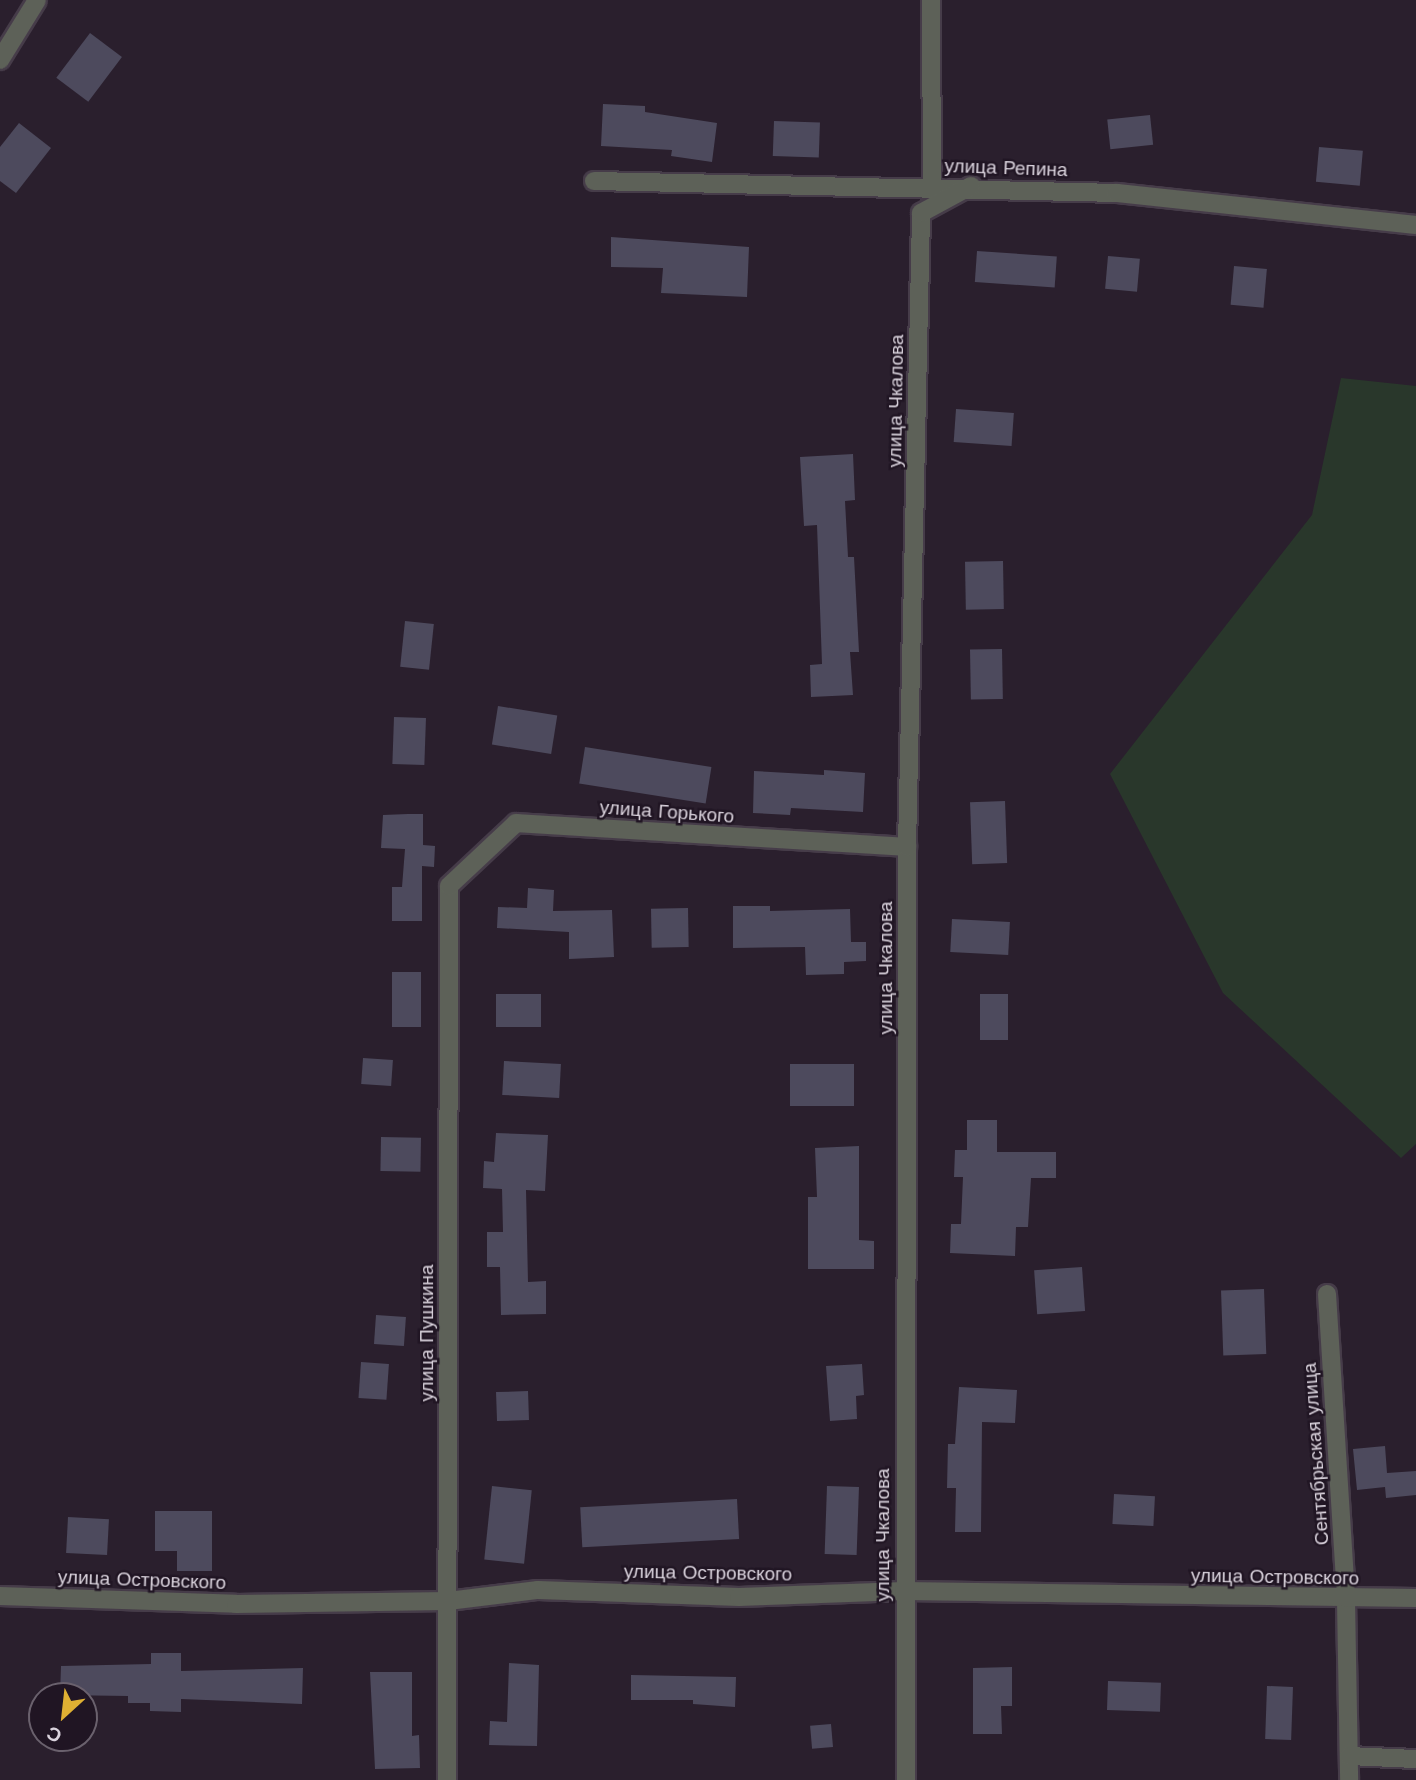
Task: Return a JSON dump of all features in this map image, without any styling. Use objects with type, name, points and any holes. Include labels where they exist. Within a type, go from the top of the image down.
[{"type":"street","points":[[0,60],[37,0]]},
{"type":"street","points":[[931,0],[932,186]]},
{"type":"street","name":"улица Репина","points":[[594,181],[932,186],[1117,193],[1416,225]]},
{"type":"street","name":"улица Чкалова","points":[[906,1780],[904,1591],[907,847],[921,213],[971,187]]},
{"type":"street","name":"улица Горького","points":[[449,886],[516,823],[907,847]]},
{"type":"street","name":"улица Пушкина","points":[[447,1780],[449,886]]},
{"type":"street","name":"Сентябрьская улица","points":[[1327,1294],[1346,1600],[1349,1780]]},
{"type":"street","name":"улица Островского","points":[[0,1596],[236,1604],[448,1601],[538,1590],[740,1597],[904,1591],[1346,1600],[1416,1598]]},
{"type":"street","points":[[1349,1756],[1416,1759]]},
{"type":"green space","points":[[1341,378],[1416,386],[1416,1144],[1401,1158],[1223,993],[1110,774],[1312,515]]},
{"type":"building","points":[[90,33],[122,57],[88,102],[56,78]]},
{"type":"building","points":[[603,104],[645,106],[645,112],[717,123],[712,162],[671,156],[672,150],[601,146]]},
{"type":"building","points":[[1150,115],[1153,145],[1110,149],[1107,119]]},
{"type":"building","points":[[774,121],[820,123],[819,158],[773,156]]},
{"type":"building","points":[[19,123],[51,148],[16,193],[0,181],[0,147]]},
{"type":"building","points":[[1319,147],[1363,151],[1360,186],[1316,182]]},
{"type":"building","points":[[611,237],[749,247],[747,297],[661,293],[663,268],[611,267]]},
{"type":"building","points":[[977,251],[1057,257],[1055,288],[975,282]]},
{"type":"building","points":[[1108,256],[1140,259],[1137,292],[1105,289]]},
{"type":"building","points":[[1234,266],[1267,269],[1263,308],[1231,305]]},
{"type":"building","points":[[956,409],[1014,413],[1012,446],[954,442]]},
{"type":"building","points":[[853,454],[855,500],[845,501],[848,557],[854,557],[859,652],[850,652],[853,695],[811,697],[810,665],[822,664],[817,525],[804,526],[800,457]]},
{"type":"building","points":[[1003,561],[1004,609],[966,610],[965,562]]},
{"type":"building","points":[[405,621],[434,624],[429,670],[400,667]]},
{"type":"building","points":[[1002,649],[1003,699],[971,700],[970,650]]},
{"type":"building","points":[[498,706],[557,715],[551,754],[492,745]]},
{"type":"building","points":[[394,717],[426,718],[424,765],[392,764]]},
{"type":"building","points":[[585,747],[711,767],[706,804],[579,784]]},
{"type":"building","points":[[824,770],[865,773],[863,812],[791,808],[790,815],[753,813],[754,771],[824,775]]},
{"type":"building","points":[[1005,801],[1007,863],[972,864],[970,802]]},
{"type":"building","points":[[423,814],[423,845],[435,846],[434,867],[422,866],[422,921],[392,921],[392,887],[402,887],[405,849],[381,848],[383,815]]},
{"type":"building","points":[[528,888],[554,890],[553,911],[612,910],[614,957],[569,959],[569,932],[497,928],[498,907],[527,908]]},
{"type":"building","points":[[733,906],[770,906],[770,911],[850,909],[851,942],[866,942],[866,961],[844,962],[844,974],[806,975],[805,947],[733,948]]},
{"type":"building","points":[[688,908],[689,947],[652,948],[651,909]]},
{"type":"building","points":[[952,919],[1010,922],[1008,955],[950,952]]},
{"type":"building","points":[[392,972],[421,972],[421,1027],[392,1027]]},
{"type":"building","points":[[496,994],[541,994],[541,1027],[496,1027]]},
{"type":"building","points":[[980,994],[1008,994],[1008,1040],[980,1040]]},
{"type":"building","points":[[363,1058],[393,1060],[391,1086],[361,1084]]},
{"type":"building","points":[[504,1061],[561,1064],[559,1098],[502,1095]]},
{"type":"building","points":[[790,1064],[854,1064],[854,1106],[790,1106]]},
{"type":"building","points":[[967,1120],[997,1120],[997,1152],[1056,1152],[1056,1178],[1031,1178],[1028,1227],[1016,1227],[1015,1256],[950,1253],[951,1224],[961,1224],[963,1177],[954,1177],[955,1150],[967,1150]]},
{"type":"building","points":[[496,1133],[548,1135],[545,1191],[526,1190],[528,1282],[546,1281],[546,1314],[501,1315],[500,1267],[487,1267],[487,1232],[503,1232],[502,1189],[483,1188],[484,1161],[494,1162]]},
{"type":"building","points":[[381,1137],[421,1138],[420,1172],[380,1171]]},
{"type":"building","points":[[859,1146],[859,1240],[874,1241],[874,1269],[808,1269],[808,1197],[817,1197],[815,1148]]},
{"type":"building","points":[[1082,1267],[1085,1311],[1037,1314],[1034,1270]]},
{"type":"building","points":[[1264,1289],[1266,1354],[1223,1355],[1221,1291]]},
{"type":"building","points":[[376,1315],[406,1317],[404,1346],[374,1344]]},
{"type":"building","points":[[361,1362],[389,1364],[386,1400],[358,1398]]},
{"type":"building","points":[[862,1364],[864,1395],[856,1396],[857,1419],[830,1421],[826,1366]]},
{"type":"building","points":[[959,1387],[1017,1390],[1015,1423],[982,1422],[981,1532],[955,1532],[956,1488],[947,1488],[948,1444],[955,1444]]},
{"type":"building","points":[[528,1391],[529,1420],[497,1421],[496,1392]]},
{"type":"building","points":[[1385,1446],[1387,1473],[1416,1471],[1416,1495],[1386,1498],[1385,1487],[1357,1490],[1353,1449]]},
{"type":"building","points":[[492,1486],[532,1490],[524,1564],[484,1560]]},
{"type":"building","points":[[827,1486],[859,1487],[857,1555],[825,1554]]},
{"type":"building","points":[[1114,1494],[1155,1496],[1153,1526],[1112,1524]]},
{"type":"building","points":[[737,1499],[739,1539],[582,1547],[580,1507]]},
{"type":"building","points":[[155,1511],[212,1511],[212,1571],[177,1571],[177,1551],[155,1551]]},
{"type":"building","points":[[68,1517],[109,1519],[107,1555],[66,1553]]},
{"type":"building","points":[[151,1653],[181,1653],[181,1671],[303,1668],[302,1704],[181,1699],[181,1712],[150,1711],[150,1703],[128,1703],[128,1696],[98,1696],[98,1682],[60,1682],[61,1666],[151,1664]]},
{"type":"building","points":[[509,1663],[539,1665],[537,1746],[489,1745],[490,1721],[507,1722]]},
{"type":"building","points":[[1012,1667],[1012,1706],[1001,1706],[1002,1734],[973,1734],[973,1668]]},
{"type":"building","points":[[370,1672],[412,1672],[412,1736],[419,1735],[420,1768],[375,1769]]},
{"type":"building","points":[[631,1675],[736,1677],[735,1707],[693,1704],[693,1700],[631,1700]]},
{"type":"building","points":[[1108,1681],[1161,1683],[1160,1712],[1107,1710]]},
{"type":"building","points":[[1267,1686],[1293,1687],[1291,1740],[1265,1739]]},
{"type":"building","points":[[831,1724],[833,1747],[812,1749],[810,1726]]}]
